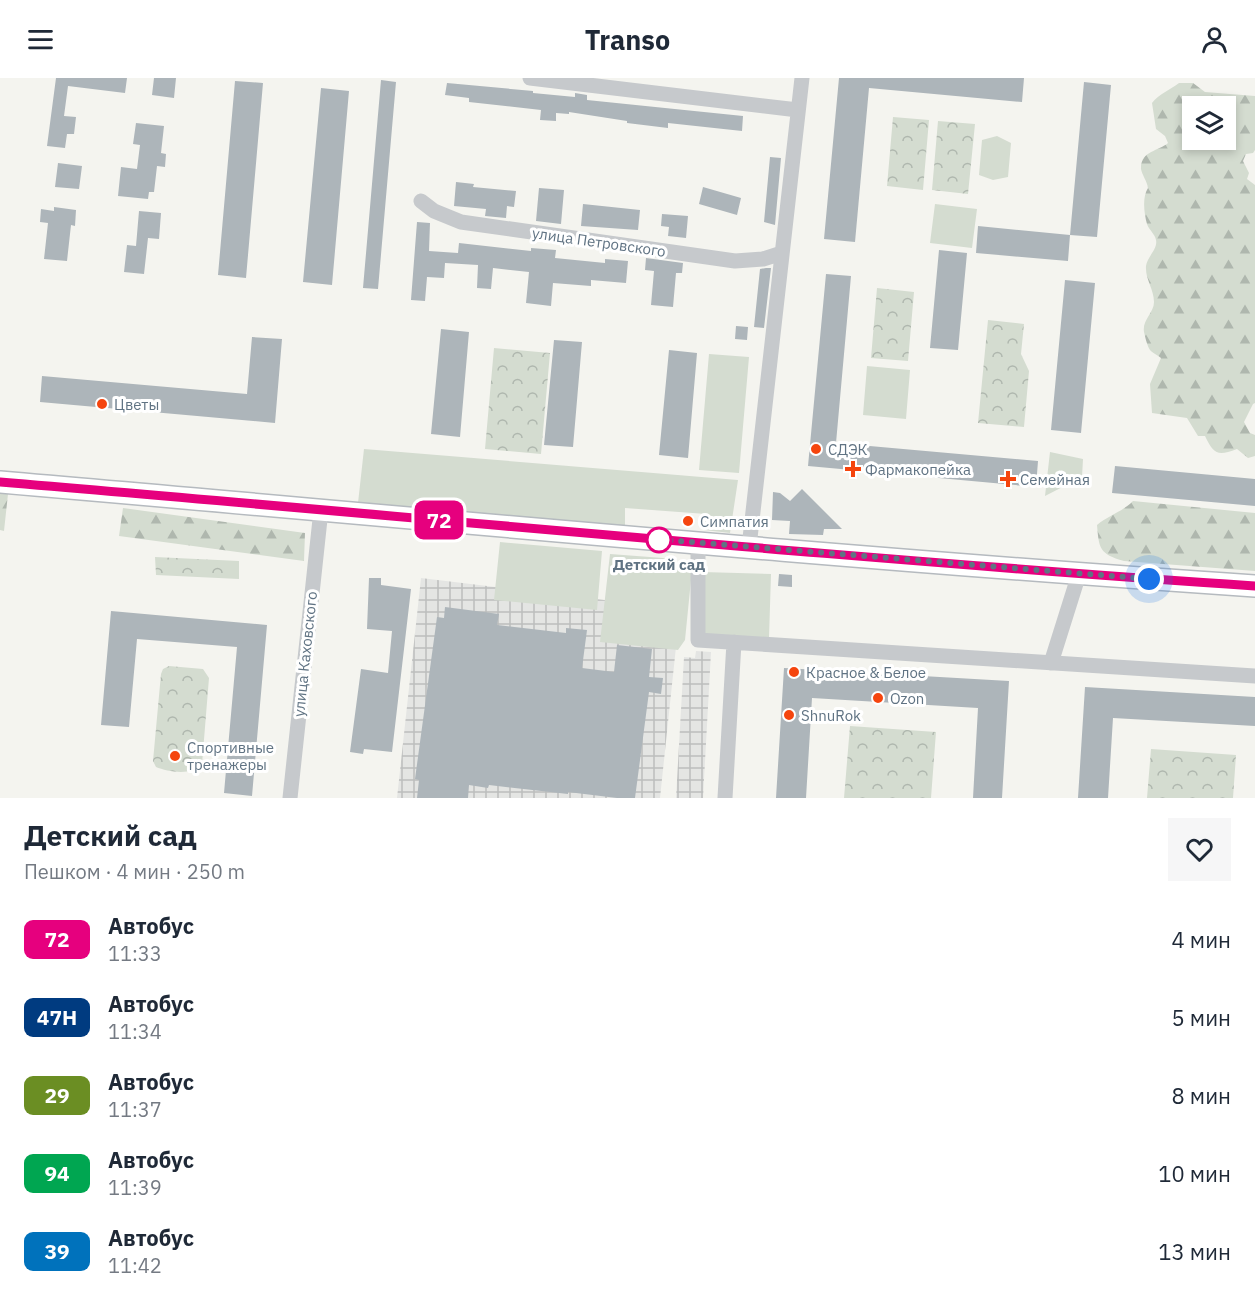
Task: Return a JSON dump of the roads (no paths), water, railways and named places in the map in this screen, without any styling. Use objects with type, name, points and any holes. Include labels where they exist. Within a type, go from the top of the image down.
[{"type":"main road","points":[[0,482],[698,543],[1255,586]]},
{"type":"street","points":[[530,78],[798,110]]},
{"type":"street","points":[[749,547],[802,78]]},
{"type":"street","name":"улица Петровского","points":[[421,201],[434,211],[461,222],[735,261],[763,259],[782,253]]},
{"type":"street","name":"улица Каховского","points":[[290,798],[321,510]]},
{"type":"street","points":[[698,543],[698,640],[1255,676]]},
{"type":"street","points":[[1051,663],[1079,574]]},
{"type":"street","points":[[725,798],[734,642]]},
{"type":"place","name":"Цветы","points":[[102,404]]},
{"type":"place","name":"СДЭК","points":[[816,449]]},
{"type":"place","name":"Фармакопейка","points":[[853,469]]},
{"type":"place","name":"Семейная","points":[[1008,479]]},
{"type":"place","name":"Симпатия","points":[[688,521]]},
{"type":"place","name":"Детский сад","points":[[659,540]]},
{"type":"place","name":"Красное & Белое","points":[[794,672]]},
{"type":"place","name":"Ozon","points":[[878,698]]},
{"type":"place","name":"ShnuRok","points":[[789,715]]},
{"type":"place","name":"Спортивные тренажеры","points":[[175,756]]}]
